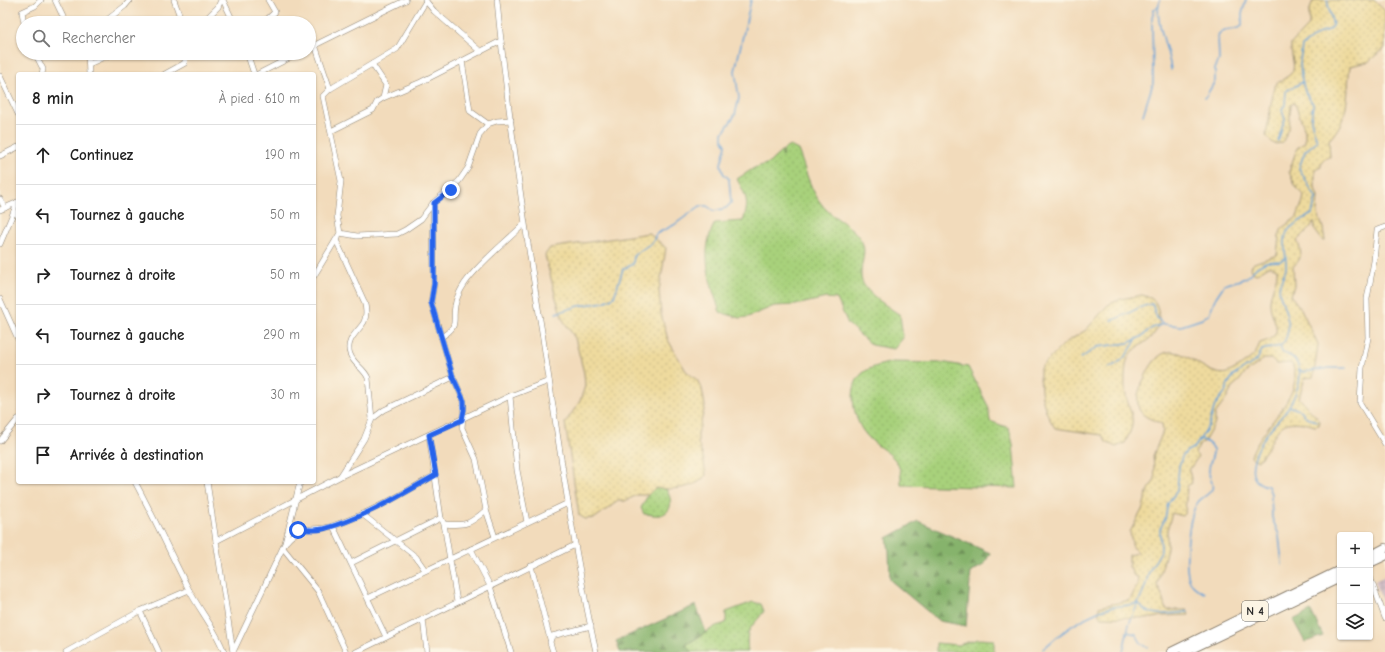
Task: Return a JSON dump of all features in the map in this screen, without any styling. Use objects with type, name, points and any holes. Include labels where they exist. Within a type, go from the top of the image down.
[{"type":"highway","points":[[1373,554],[1385,548]]},
{"type":"highway","points":[[1373,562],[1385,556]]},
{"type":"highway","name":"N 4","points":[[1171,652],[1337,571]]},
{"type":"highway","name":"N 4","points":[[1185,652],[1337,579]]},
{"type":"street","points":[[23,16],[22,12],[35,6],[41,0]]},
{"type":"street","points":[[55,0],[63,16]]},
{"type":"street","points":[[112,16],[130,0]]},
{"type":"street","points":[[174,0],[179,16]]},
{"type":"street","points":[[209,16],[218,7],[222,0]]},
{"type":"street","points":[[222,0],[230,16]]},
{"type":"street","points":[[268,0],[276,12],[271,16]]},
{"type":"street","points":[[316,44],[406,0]]},
{"type":"street","points":[[316,273],[340,233],[337,216],[341,181],[323,96],[330,88],[400,46],[426,0],[434,11],[481,52]]},
{"type":"street","points":[[497,0],[524,224],[575,545],[596,652]]},
{"type":"street","points":[[331,131],[373,110],[377,102],[384,98],[421,82],[501,41]]},
{"type":"street","points":[[316,50],[330,88]]},
{"type":"street","points":[[38,60],[43,69],[42,72]]},
{"type":"street","points":[[88,60],[89,72]]},
{"type":"street","points":[[89,64],[98,60]]},
{"type":"street","points":[[169,72],[183,65],[186,60]]},
{"type":"street","points":[[249,60],[253,72]]},
{"type":"street","points":[[262,72],[285,60]]},
{"type":"street","points":[[462,61],[470,111],[488,124]]},
{"type":"street","points":[[372,64],[386,85],[384,98]]},
{"type":"street","points":[[0,76],[16,110]]},
{"type":"street","points":[[340,233],[357,236],[397,234],[421,219],[434,203],[451,190],[468,168],[480,134],[488,124],[497,121],[511,120]]},
{"type":"street","points":[[0,156],[16,148]]},
{"type":"street","points":[[0,200],[3,209],[16,202]]},
{"type":"street","points":[[434,203],[434,284],[430,299],[453,377],[464,401],[462,420],[464,433],[476,459],[486,510],[495,537]]},
{"type":"street","points":[[0,244],[16,205]]},
{"type":"street","points":[[441,337],[454,325],[455,304],[465,284],[524,224]]},
{"type":"street","points":[[1385,227],[1377,230],[1374,261],[1367,299],[1368,338],[1362,368],[1360,403],[1385,444]]},
{"type":"street","points":[[336,240],[364,301],[366,311],[364,321],[354,332],[349,342],[349,352],[352,360],[365,372],[368,378],[372,419],[364,440],[341,476]]},
{"type":"street","points":[[0,299],[16,334]]},
{"type":"street","points":[[372,419],[384,410],[453,377]]},
{"type":"street","points":[[216,541],[341,476],[510,396],[549,381]]},
{"type":"street","points":[[510,396],[517,470],[527,522]]},
{"type":"street","points":[[0,441],[3,434],[16,421]]},
{"type":"street","points":[[429,435],[436,475],[441,518],[444,524],[457,602]]},
{"type":"street","points":[[284,545],[298,530],[321,529],[333,526],[362,514],[436,475]]},
{"type":"street","points":[[136,484],[156,520],[189,590],[224,652]]},
{"type":"street","points":[[207,484],[233,652]]},
{"type":"street","points":[[233,652],[284,545],[299,484]]},
{"type":"street","points":[[368,598],[568,503]]},
{"type":"street","points":[[444,524],[463,526],[486,510]]},
{"type":"street","points":[[362,514],[416,557],[425,570]]},
{"type":"street","points":[[351,563],[441,518]]},
{"type":"street","points":[[333,526],[386,637]]},
{"type":"street","points":[[284,545],[318,591],[346,652]]},
{"type":"street","points":[[356,652],[575,545]]},
{"type":"street","points":[[471,549],[490,586],[511,652]]},
{"type":"street","points":[[531,566],[553,652]]},
{"type":"street","points":[[1373,585],[1385,618]]},
{"type":"street","points":[[66,652],[140,611],[189,590]]},
{"type":"street","points":[[140,611],[159,652]]},
{"type":"street","points":[[423,619],[427,652]]},
{"type":"street","points":[[550,639],[552,636],[590,626]]},
{"type":"shaded area","points":[[1385,576],[1385,610],[1375,581]]},
{"type":"green space","points":[[790,146],[798,150],[811,186],[818,200],[827,211],[857,234],[861,240],[864,249],[861,276],[862,282],[870,293],[900,315],[903,338],[894,349],[871,345],[848,324],[837,299],[826,298],[796,305],[774,306],[748,317],[739,318],[720,312],[708,267],[707,256],[710,234],[715,223],[743,221],[747,204],[743,190],[737,179],[754,168],[769,163],[782,151],[782,156],[784,149]]},
{"type":"green space","points":[[892,362],[947,363],[968,367],[988,406],[990,421],[1009,428],[1013,444],[1017,488],[901,485],[901,474],[894,459],[870,439],[860,426],[855,413],[853,397],[856,383],[862,374],[874,367]]},
{"type":"green space","points":[[655,488],[666,489],[670,496],[670,508],[668,511],[660,515],[644,514],[641,508],[648,495]]},
{"type":"green space","points":[[918,521],[990,553],[984,565],[971,572],[966,626],[939,621],[890,580],[887,538]]},
{"type":"green space","points":[[753,602],[761,604],[764,611],[752,625],[748,633],[748,652],[693,652],[686,645],[716,626],[726,623],[726,612]]},
{"type":"green space","points":[[696,605],[706,632],[686,645],[693,652],[620,652],[616,641]]},
{"type":"green space","points":[[1311,611],[1323,636],[1305,642],[1293,620]]},
{"type":"green space","points":[[978,639],[994,640],[994,652],[936,652],[936,643],[958,645]]},
{"type":"sand","points":[[1313,0],[1374,0],[1385,11],[1385,48],[1368,62],[1350,66],[1344,114],[1341,123],[1329,140],[1330,157],[1326,157],[1321,162],[1321,167],[1315,170],[1315,188],[1318,197],[1317,211],[1323,228],[1325,241],[1323,241],[1314,229],[1315,223],[1313,223],[1297,241],[1301,255],[1299,261],[1293,266],[1294,285],[1291,296],[1301,309],[1318,344],[1313,377],[1305,378],[1299,398],[1320,421],[1319,425],[1315,426],[1291,422],[1284,425],[1279,429],[1258,461],[1251,457],[1262,436],[1288,399],[1293,387],[1295,375],[1291,363],[1276,364],[1271,359],[1264,359],[1245,373],[1233,386],[1227,398],[1215,414],[1215,423],[1204,442],[1201,443],[1195,453],[1198,457],[1189,470],[1192,483],[1187,486],[1185,513],[1182,516],[1172,513],[1167,530],[1167,549],[1157,585],[1162,595],[1165,608],[1168,610],[1187,610],[1189,615],[1161,616],[1153,618],[1101,617],[1099,615],[1099,607],[1130,600],[1137,586],[1138,577],[1134,576],[1129,566],[1129,555],[1138,553],[1133,548],[1130,532],[1143,508],[1146,495],[1155,479],[1153,456],[1163,431],[1162,424],[1144,415],[1139,409],[1139,392],[1141,384],[1147,373],[1157,359],[1166,352],[1176,352],[1187,356],[1207,369],[1217,373],[1227,373],[1253,356],[1256,353],[1260,343],[1274,335],[1276,330],[1276,325],[1270,307],[1270,300],[1277,269],[1269,266],[1256,274],[1252,272],[1251,267],[1254,263],[1277,255],[1279,236],[1282,228],[1297,217],[1303,201],[1304,195],[1296,187],[1289,172],[1297,148],[1305,142],[1305,130],[1295,104],[1293,103],[1291,105],[1289,129],[1282,143],[1274,144],[1266,136],[1274,87],[1278,82],[1290,75],[1293,70],[1291,44],[1309,25],[1309,13]]},
{"type":"sand","points":[[649,233],[666,248],[659,291],[661,314],[668,340],[686,371],[697,380],[702,389],[705,406],[698,434],[698,443],[703,457],[706,475],[702,480],[690,486],[669,489],[655,488],[648,495],[637,495],[625,501],[618,501],[595,518],[585,519],[579,515],[565,423],[580,401],[585,386],[584,373],[575,338],[563,320],[545,255],[550,248]]},
{"type":"sand","points":[[1142,295],[1151,298],[1155,302],[1158,310],[1159,321],[1157,330],[1134,351],[1129,357],[1126,365],[1125,392],[1132,414],[1132,426],[1125,443],[1116,447],[1106,442],[1102,435],[1055,428],[1047,414],[1043,400],[1040,368],[1065,343],[1086,330],[1108,305],[1121,299]]},
{"type":"waterway","points":[[556,313],[579,306],[604,302],[614,297],[623,269],[633,264],[634,255],[653,242],[656,234],[674,225],[700,206],[707,206],[714,211],[726,208],[731,203],[729,179],[723,173],[721,164],[726,145],[723,140],[723,133],[735,115],[739,98],[735,71],[751,0]]},
{"type":"waterway","points":[[1160,0],[1158,16],[1171,70]]},
{"type":"waterway","points":[[1205,98],[1215,81],[1215,69],[1219,60],[1218,35],[1220,32],[1236,29],[1242,26],[1242,14],[1246,0]]},
{"type":"waterway","points":[[1123,652],[1129,624],[1145,587],[1149,572],[1161,551],[1160,529],[1165,519],[1168,503],[1177,491],[1179,466],[1182,457],[1187,451],[1195,447],[1209,425],[1215,405],[1226,391],[1233,376],[1257,360],[1262,350],[1280,346],[1284,342],[1287,335],[1287,317],[1279,290],[1286,268],[1286,236],[1287,232],[1292,227],[1312,214],[1316,198],[1299,168],[1305,151],[1317,141],[1311,120],[1313,104],[1305,92],[1301,76],[1300,61],[1302,46],[1321,32],[1329,30],[1333,26],[1327,0]]},
{"type":"waterway","points":[[1143,115],[1153,83],[1152,17],[1154,10],[1159,5]]},
{"type":"waterway","points":[[1278,141],[1285,120],[1282,109],[1285,105],[1286,91],[1303,82]]},
{"type":"waterway","points":[[1081,358],[1097,347],[1128,343],[1141,337],[1152,328],[1163,324],[1181,326],[1202,319],[1209,314],[1216,297],[1224,285],[1246,278],[1257,267],[1266,262],[1280,261],[1286,258]]},
{"type":"waterway","points":[[1111,320],[1146,305],[1152,304],[1157,318],[1163,324]]},
{"type":"waterway","points":[[1108,368],[1125,357],[1136,340]]},
{"type":"waterway","points":[[1280,346],[1282,352],[1295,360],[1300,372],[1299,384],[1297,391],[1286,411],[1262,441],[1257,451],[1252,469],[1254,477],[1259,483],[1268,486],[1271,494],[1272,518],[1279,535],[1282,564]]},
{"type":"waterway","points":[[1300,370],[1304,372],[1329,368],[1346,368]]},
{"type":"waterway","points":[[1289,406],[1302,411],[1308,418],[1317,421]]},
{"type":"waterway","points":[[1201,439],[1208,443],[1213,450],[1209,468],[1212,489],[1198,502],[1195,508],[1189,528],[1187,562],[1191,584],[1204,593]]},
{"type":"waterway","points":[[1043,649],[1056,637],[1071,627],[1106,608],[1138,603],[1142,608],[1154,613],[1168,614],[1188,612]]},
{"type":"waterway","points":[[1127,632],[1136,634],[1141,643],[1148,648]]},
{"type":"route","points":[[298,530],[321,529],[333,526],[362,514],[436,475],[429,435],[462,420],[465,406],[463,396],[453,377],[434,317],[430,299],[434,284],[434,203],[451,190]]}]
